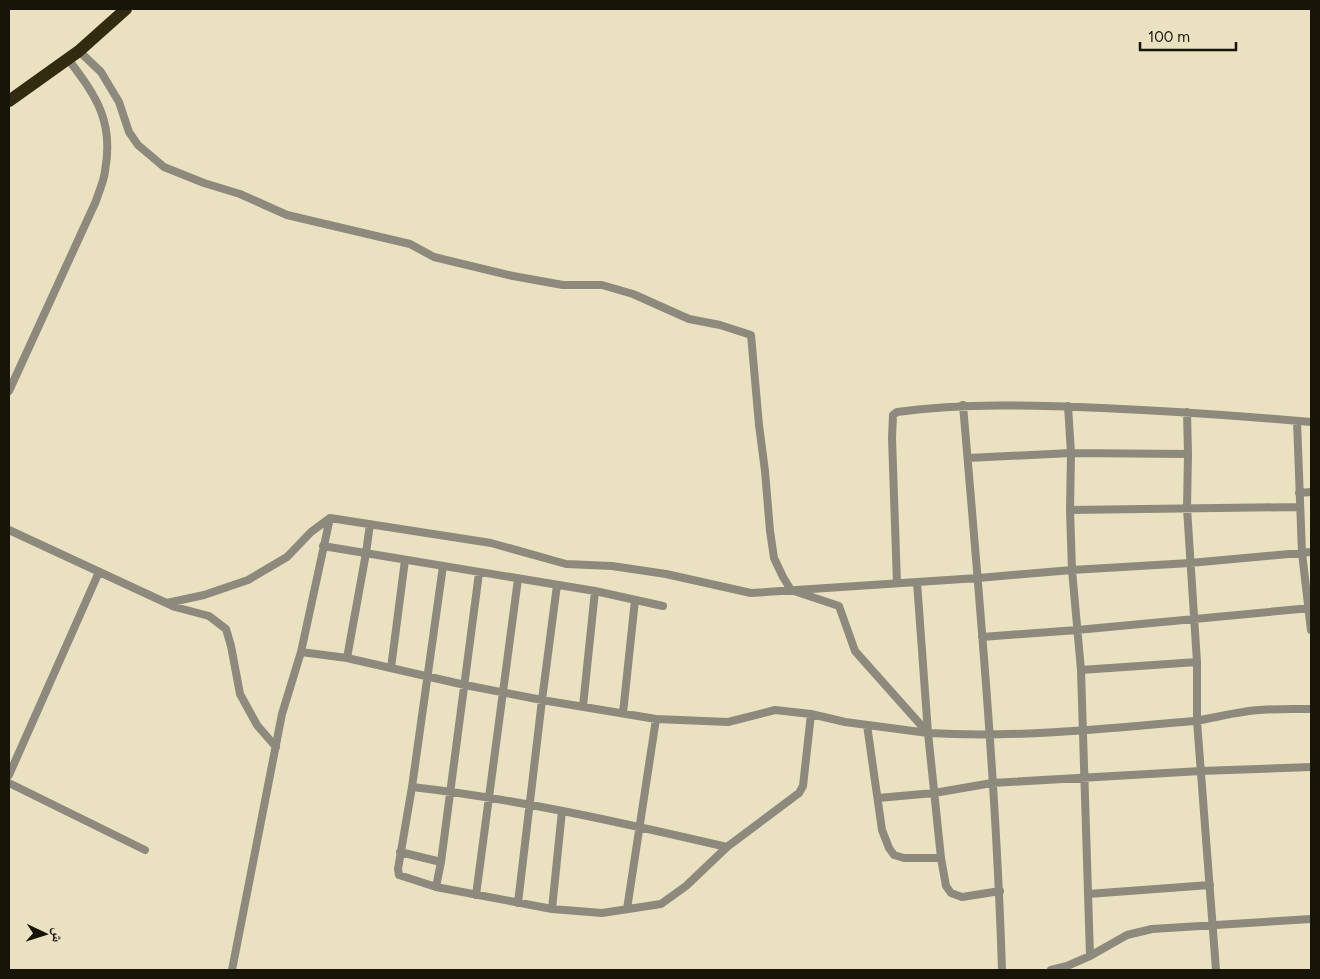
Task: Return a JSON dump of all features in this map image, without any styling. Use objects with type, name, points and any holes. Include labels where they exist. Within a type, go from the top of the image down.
[{"type":"highway","points":[[9,101],[79,51],[126,9]]},
{"type":"street","points":[[79,51],[101,72],[119,102],[129,132],[138,145],[164,167],[204,183],[240,194],[287,216],[410,244],[434,257],[513,276],[563,285],[602,285],[632,294],[689,319],[720,325],[751,335],[774,558],[791,590],[839,606],[855,651],[928,733]]},
{"type":"street","points":[[9,391],[96,201],[105,173],[107,127],[101,109],[84,79],[68,59]]},
{"type":"street","points":[[897,584],[892,438],[892,415],[897,412],[964,405],[1068,406],[1187,412],[1311,422]]},
{"type":"street","points":[[964,405],[1000,891],[1002,970]]},
{"type":"street","points":[[1068,406],[1071,453],[1072,570],[1084,730],[1090,956]]},
{"type":"street","points":[[1187,412],[1187,508],[1197,662],[1197,720],[1216,970]]},
{"type":"street","points":[[1297,421],[1302,553],[1310,608],[1311,630]]},
{"type":"street","points":[[968,458],[1071,453],[1188,454]]},
{"type":"street","points":[[1299,493],[1311,492]]},
{"type":"street","points":[[1070,510],[1299,507]]},
{"type":"street","points":[[167,603],[204,595],[248,580],[287,557],[311,532],[330,518],[491,543],[566,564],[612,566],[666,574],[751,593],[1190,563],[1311,552]]},
{"type":"street","points":[[232,970],[282,714],[301,652],[330,518]]},
{"type":"street","points":[[347,658],[370,524]]},
{"type":"street","points":[[9,530],[176,607],[210,616],[226,629],[240,694],[257,725],[276,747]]},
{"type":"street","points":[[323,546],[595,591],[663,606]]},
{"type":"street","points":[[391,668],[405,560]]},
{"type":"street","points":[[443,566],[412,786],[400,852],[399,875],[436,887],[552,909],[602,912],[661,904],[686,886],[727,847],[799,793],[803,786],[811,714]]},
{"type":"street","points":[[9,775],[99,572]]},
{"type":"street","points":[[436,887],[451,791],[479,573]]},
{"type":"street","points":[[476,895],[518,579]]},
{"type":"street","points":[[917,582],[928,733],[941,858],[946,886],[952,893],[962,896],[1000,891]]},
{"type":"street","points":[[518,903],[557,585]]},
{"type":"street","points":[[582,706],[595,591]]},
{"type":"street","points":[[623,713],[635,600]]},
{"type":"street","points":[[982,637],[1310,608]]},
{"type":"street","points":[[301,652],[347,658],[542,700],[656,719],[728,722],[775,710],[811,714],[844,722],[928,733],[989,735],[1084,730],[1197,720],[1271,709],[1311,709]]},
{"type":"street","points":[[1081,670],[1197,662]]},
{"type":"street","points":[[627,910],[656,719]]},
{"type":"street","points":[[867,725],[882,830],[888,848],[894,855],[904,858],[941,858]]},
{"type":"street","points":[[878,798],[934,793],[992,783],[1201,771],[1311,767]]},
{"type":"street","points":[[9,783],[144,850]]},
{"type":"street","points":[[412,786],[490,798],[639,827],[727,847]]},
{"type":"street","points":[[552,909],[562,812]]},
{"type":"street","points":[[400,852],[441,862]]},
{"type":"street","points":[[1088,894],[1210,886]]},
{"type":"street","points":[[1051,970],[1068,966],[1090,956],[1127,935],[1152,929],[1311,918]]}]
